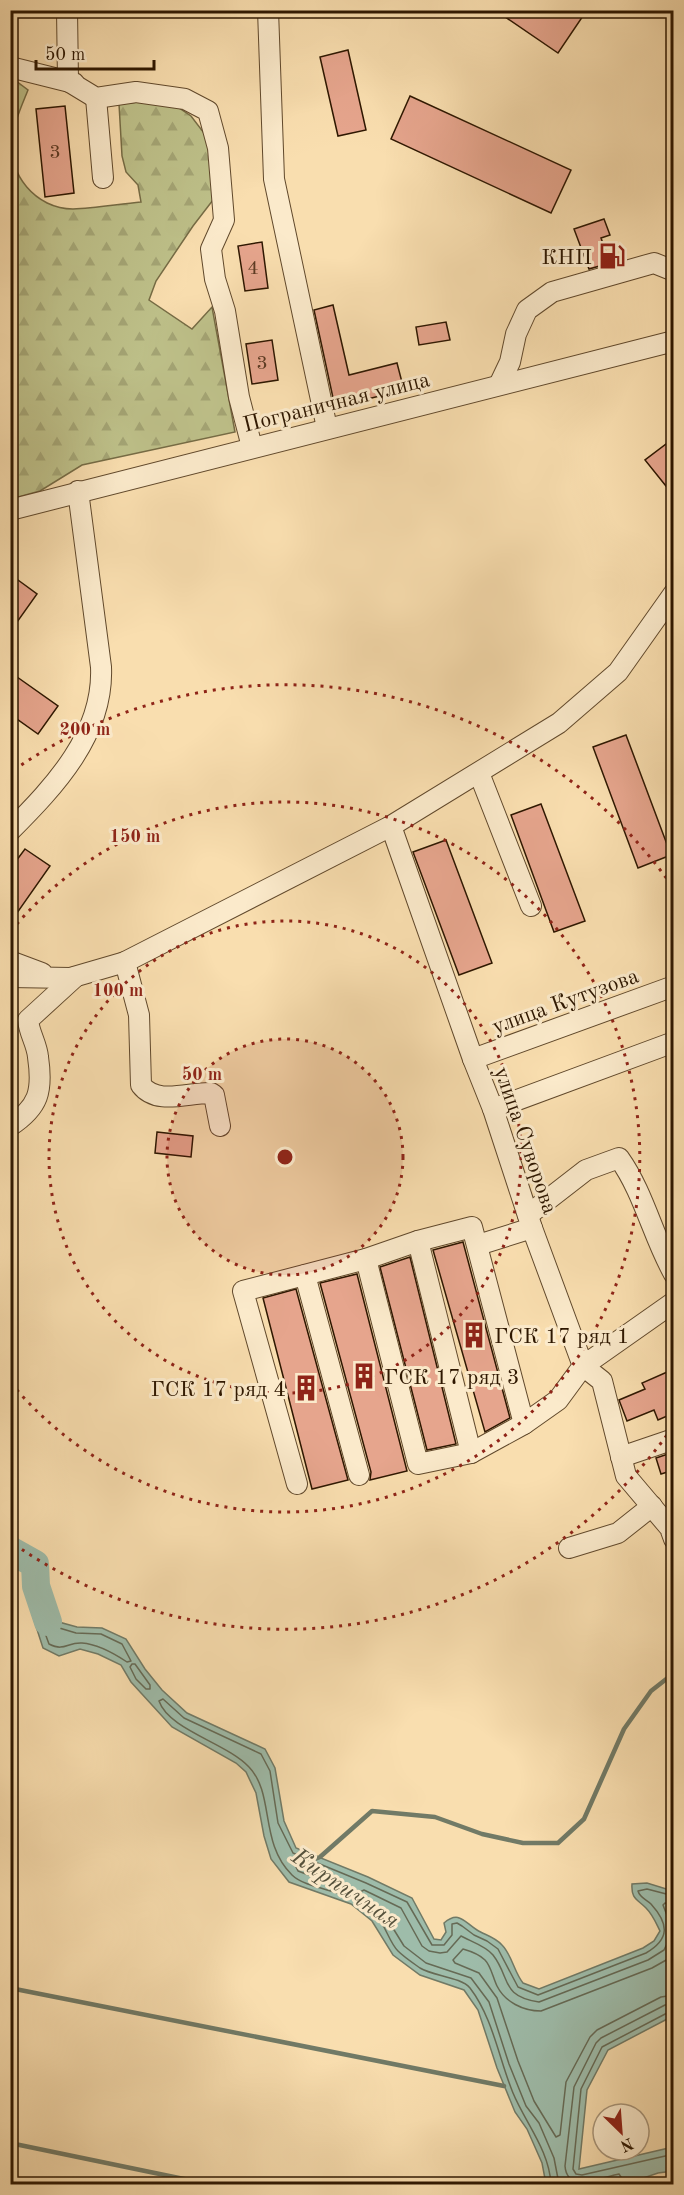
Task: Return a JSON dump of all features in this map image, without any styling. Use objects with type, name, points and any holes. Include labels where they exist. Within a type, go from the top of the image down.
[{"type":"street","points":[[67,10],[71,82]]},
{"type":"street","points":[[268,10],[274,179],[327,428]]},
{"type":"street","points":[[10,67],[71,82],[96,98],[136,92],[185,99],[208,111],[218,148],[224,220],[211,249],[225,311],[239,397],[252,447]]},
{"type":"street","points":[[96,98],[103,178]]},
{"type":"street","points":[[500,384],[510,362],[516,334],[527,310],[552,292],[654,262],[674,271]]},
{"type":"street","name":"Пограничная улица","points":[[10,510],[674,341]]},
{"type":"street","points":[[10,831],[47,793],[68,766],[87,732],[101,694],[101,667],[78,491]]},
{"type":"street","points":[[10,977],[66,978],[125,962],[391,826],[559,723],[618,672],[674,592]]},
{"type":"street","points":[[479,773],[531,906]]},
{"type":"street","name":"улица Суворова","points":[[391,826],[583,1366]]},
{"type":"street","points":[[10,961],[66,978]]},
{"type":"street","points":[[125,962],[139,1015],[141,1085],[148,1092],[159,1096],[211,1093],[214,1095],[220,1126]]},
{"type":"street","points":[[10,1126],[25,1116],[38,1098],[38,1056],[28,1020],[66,978]]},
{"type":"street","name":"улица Кутузова","points":[[473,1059],[674,986]]},
{"type":"street","points":[[493,1108],[674,1042]]},
{"type":"street","points":[[478,1245],[530,1222],[586,1170],[619,1158],[632,1176],[662,1253],[674,1275]]},
{"type":"street","points":[[297,1484],[243,1291],[366,1259],[418,1241],[472,1227],[524,1424]]},
{"type":"street","points":[[418,1241],[471,1453]]},
{"type":"street","points":[[366,1259],[418,1464],[471,1453],[524,1424],[558,1400],[583,1366],[674,1302]]},
{"type":"street","points":[[306,1275],[358,1475]]},
{"type":"street","points":[[583,1366],[602,1381],[626,1476],[670,1528],[674,1539]]},
{"type":"street","points":[[621,1457],[674,1439]]},
{"type":"street","points":[[569,1548],[618,1533],[652,1506]]},
{"type":"green space","points":[[11,81],[16,81],[28,90],[13,132],[14,164],[19,176],[36,196],[60,207],[73,209],[141,202],[138,185],[126,172],[122,156],[119,104],[148,101],[176,106],[191,116],[204,133],[212,154],[213,200],[156,281],[149,300],[192,329],[212,307],[235,432],[82,465],[40,491],[11,499]]},
{"type":"water","points":[[36,1586],[47,1599],[59,1622],[77,1627],[102,1628],[126,1639],[162,1690],[187,1713],[265,1749],[275,1768],[284,1821],[296,1848],[368,1877],[412,1898],[434,1939],[441,1940],[446,1932],[444,1923],[458,1917],[502,1945],[523,1983],[539,1989],[643,1948],[654,1941],[660,1931],[651,1913],[635,1898],[632,1884],[647,1883],[673,1891],[673,2016],[608,2050],[587,2090],[579,2169],[609,2162],[651,2162],[651,2152],[673,2147],[673,2171],[658,2173],[626,2184],[546,2184],[542,2163],[527,2129],[515,2112],[497,2068],[478,2010],[464,1990],[420,1975],[393,1955],[372,1921],[351,1904],[289,1882],[271,1859],[256,1793],[246,1772],[236,1763],[172,1727],[131,1682],[121,1665],[98,1654],[80,1649],[59,1656],[43,1648],[32,1614]]},
{"type":"building","points":[[495,10],[587,10],[558,53]]},
{"type":"building","points":[[348,50],[366,130],[338,136],[320,57]]},
{"type":"building","points":[[410,96],[571,170],[551,213],[391,139]]},
{"type":"building","points":[[65,106],[74,193],[45,197],[36,109]]},
{"type":"building","points":[[604,219],[610,235],[601,238],[610,263],[589,269],[574,229]]},
{"type":"building","points":[[262,242],[268,288],[245,291],[238,246]]},
{"type":"building","points":[[333,305],[349,375],[397,363],[404,390],[335,407],[314,310]]},
{"type":"building","points":[[446,322],[450,340],[419,345],[416,327]]},
{"type":"building","points":[[272,340],[278,380],[252,384],[246,344]]},
{"type":"building","points":[[674,438],[674,496],[645,460]]},
{"type":"building","points":[[18,580],[37,594],[10,632],[10,591]]},
{"type":"building","points":[[10,672],[58,706],[38,734],[10,714]]},
{"type":"building","points":[[626,735],[671,855],[638,868],[593,747]]},
{"type":"building","points":[[541,804],[585,921],[554,932],[511,815]]},
{"type":"building","points":[[446,840],[492,963],[459,975],[413,852]]},
{"type":"building","points":[[25,849],[50,866],[10,923],[10,869]]},
{"type":"building","points":[[157,1132],[193,1136],[191,1157],[155,1153]]},
{"type":"building","name":"ГСК 17 ряд 1","points":[[463,1242],[510,1418],[485,1432],[433,1250]]},
{"type":"building","points":[[410,1257],[456,1444],[427,1450],[380,1267]]},
{"type":"building","name":"ГСК 17 ряд 3","points":[[357,1274],[407,1471],[370,1480],[371,1472],[320,1283]]},
{"type":"building","name":"ГСК 17 ряд 4","points":[[296,1289],[348,1480],[312,1489],[263,1298]]},
{"type":"building","points":[[674,1369],[674,1413],[658,1420],[654,1410],[627,1421],[619,1400],[645,1389],[642,1383]]},
{"type":"building","points":[[674,1452],[674,1470],[661,1474],[656,1458]]},
{"type":"waterway","name":"Кирпичная","points":[[10,1550],[35,1564],[36,1586],[48,1622]]},
{"type":"waterway","points":[[315,1859],[372,1811],[435,1817],[482,1834],[523,1843],[558,1843],[584,1819],[624,1729],[651,1691],[674,1673]]},
{"type":"waterway","points":[[10,1988],[504,2086]]},
{"type":"waterway","points":[[10,2143],[208,2184]]},
{"type":"place","name":"КНП","points":[[612,256]]},
{"type":"place","name":"ГСК 17 ряд 1","points":[[474,1335]]},
{"type":"place","name":"ГСК 17 ряд 3","points":[[364,1376]]},
{"type":"place","name":"ГСК 17 ряд 4","points":[[306,1388]]}]
